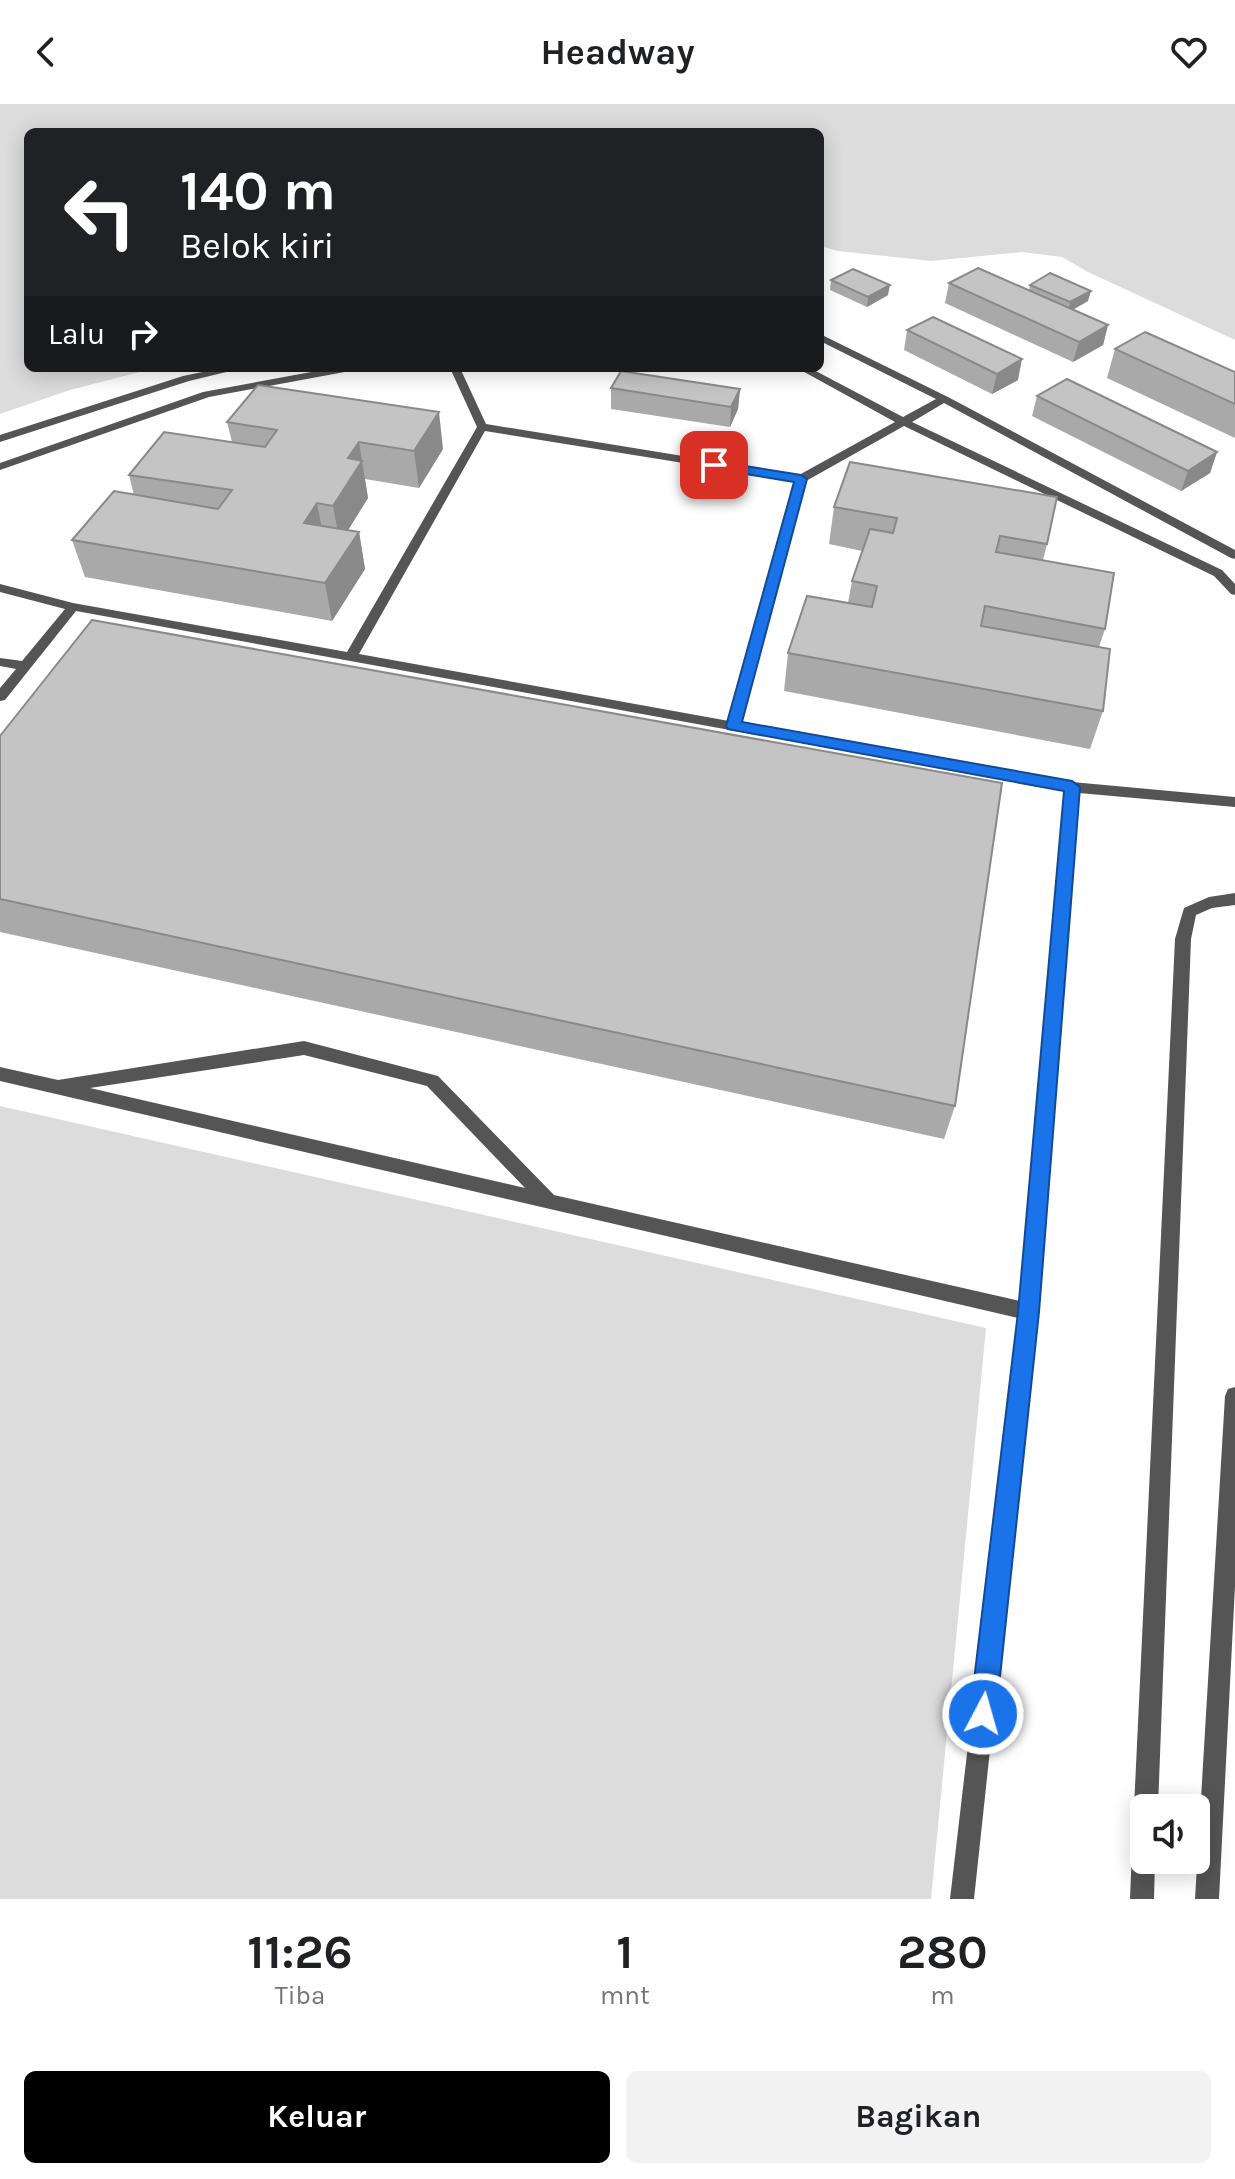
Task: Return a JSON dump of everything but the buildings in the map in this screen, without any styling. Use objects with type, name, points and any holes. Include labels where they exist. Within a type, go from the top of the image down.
[{"type":"lane","points":[[824,339],[944,399],[1235,555]]},
{"type":"lane","points":[[0,439],[187,378],[218,372]]},
{"type":"lane","points":[[0,467],[207,394],[328,372]]},
{"type":"lane","points":[[457,372],[482,427]]},
{"type":"lane","points":[[810,372],[904,422],[1218,573],[1235,591]]},
{"type":"lane","points":[[482,427],[801,479],[944,399]]},
{"type":"lane","points":[[104,405],[123,423]]},
{"type":"lane","points":[[351,657],[482,427]]},
{"type":"lane","points":[[734,726],[801,479]]},
{"type":"lane","points":[[1218,573],[1235,569]]},
{"type":"lane","points":[[0,588],[73,607],[1072,787],[1235,802]]},
{"type":"lane","points":[[0,697],[73,607]]},
{"type":"lane","points":[[0,662],[25,666]]},
{"type":"lane","points":[[962,1899],[1028,1312],[1072,787]]},
{"type":"lane","points":[[1147,1794],[1183,939],[1189,912],[1209,903],[1235,899]]},
{"type":"lane","points":[[54,1086],[304,1048],[432,1081],[549,1201]]},
{"type":"lane","points":[[0,1074],[1028,1312]]},
{"type":"lane","points":[[1207,1899],[1235,1396]]},
{"type":"lane","points":[[1142,1899],[1143,1874]]},
{"type":"shaded area","points":[[0,104],[1235,104],[1235,340],[1062,257],[1022,252],[931,261],[824,247],[824,128],[24,128],[24,372],[140,372],[70,390],[0,414]]},
{"type":"shaded area","points":[[0,1106],[986,1328],[931,1899],[0,1899]]},
{"type":"route","points":[[714,465],[801,479],[734,726],[1072,787],[1028,1312],[983,1714]]}]
